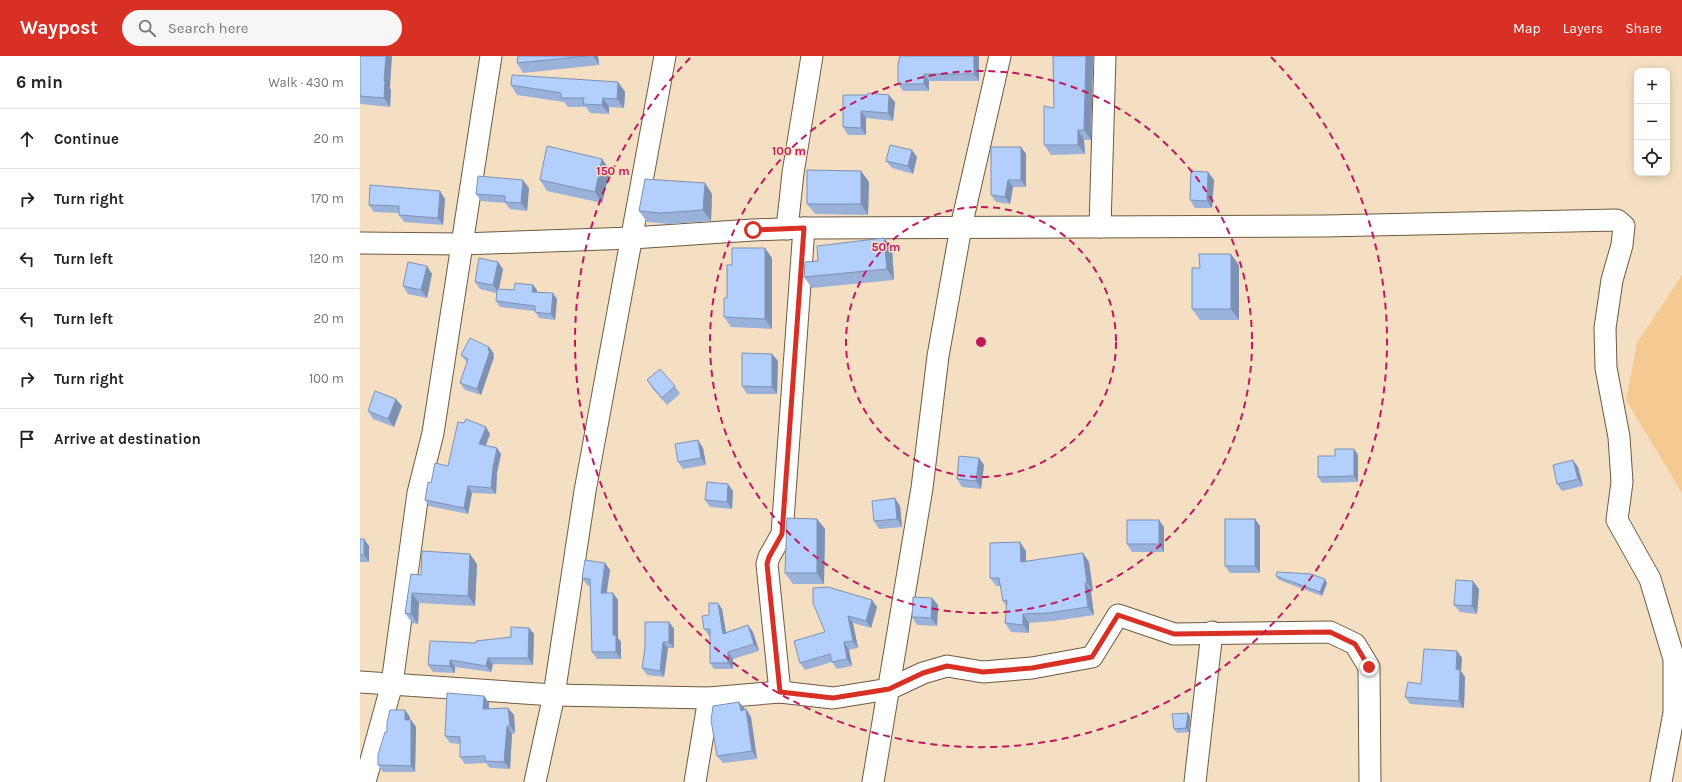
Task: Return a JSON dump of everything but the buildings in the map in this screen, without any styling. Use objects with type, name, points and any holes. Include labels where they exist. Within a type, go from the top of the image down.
[{"type":"street","points":[[365,782],[392,684],[418,493],[433,432],[491,56]]},
{"type":"street","points":[[535,782],[554,695],[585,491],[665,56]]},
{"type":"street","points":[[780,692],[767,564],[769,557],[782,534],[795,228],[793,173],[812,56]]},
{"type":"street","points":[[873,782],[922,488],[938,356],[961,227],[1000,56]]},
{"type":"street","points":[[1100,227],[1105,56]]},
{"type":"street","points":[[360,243],[462,244],[632,238],[795,228],[1324,226],[1617,220],[1624,226],[1622,245],[1612,280],[1605,328],[1606,368],[1618,437],[1622,482],[1617,520],[1650,578],[1674,659],[1674,713],[1661,782]]},
{"type":"street","points":[[360,682],[554,695],[709,698],[780,692],[833,698],[889,689],[923,673],[947,666],[983,672],[1032,668],[1092,657],[1118,615],[1174,634],[1212,632],[1330,632],[1355,644],[1369,667],[1370,782]]},
{"type":"street","points":[[1195,782],[1212,632]]},
{"type":"street","points":[[695,782],[709,698]]},
{"type":"shaded area","points":[[1682,275],[1682,493],[1626,400],[1637,343]]},
{"type":"route","points":[[753,230],[804,228],[782,534],[769,557],[767,564],[780,692],[833,698],[889,689],[923,673],[947,666],[983,672],[1032,668],[1092,657],[1118,615],[1174,634],[1212,632],[1330,632],[1355,644],[1369,667]]}]
